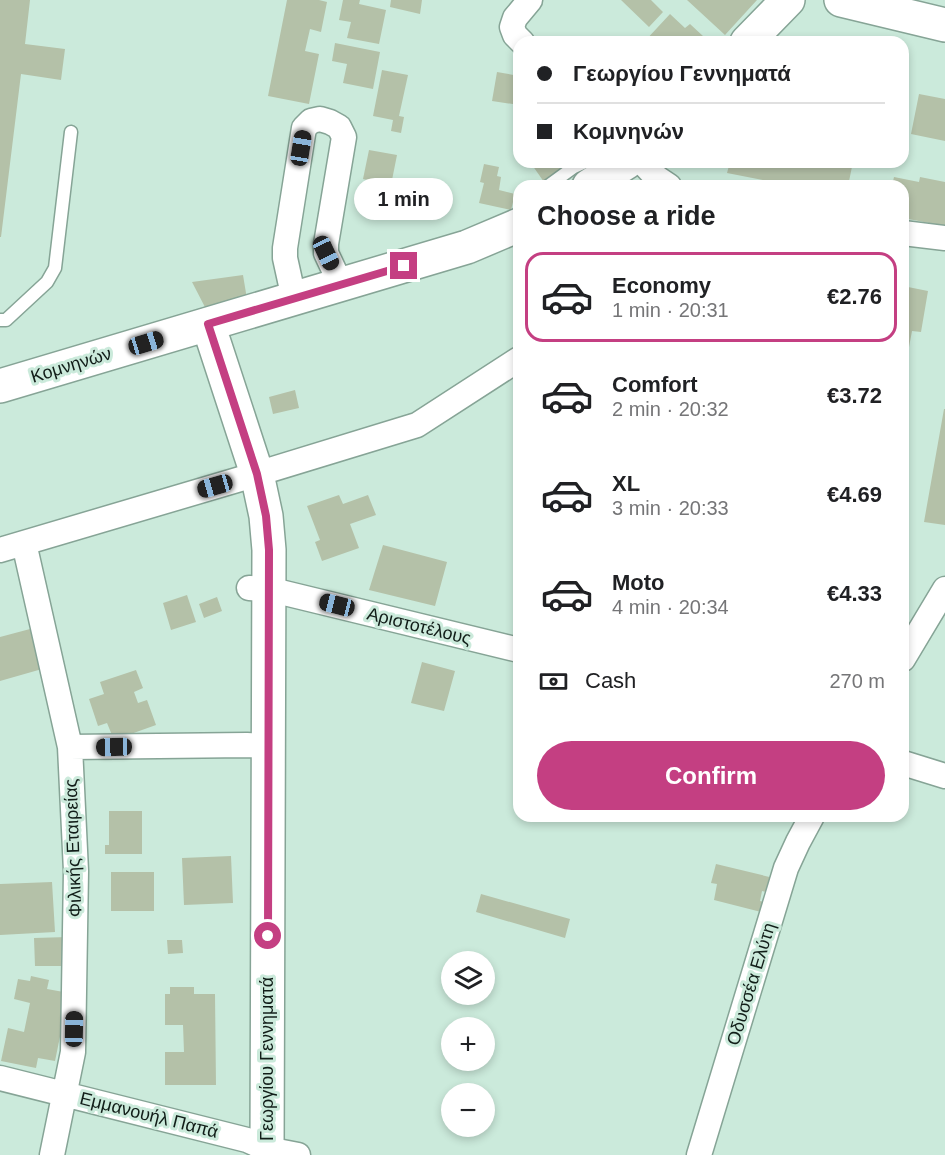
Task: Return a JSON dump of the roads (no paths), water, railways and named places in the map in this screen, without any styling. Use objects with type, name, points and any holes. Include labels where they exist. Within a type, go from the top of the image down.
[{"type":"street","points":[[517,34],[516,18],[530,0]]},
{"type":"street","points":[[753,36],[788,0]]},
{"type":"street","points":[[841,0],[945,25]]},
{"type":"street","points":[[294,298],[285,248],[304,128],[311,121],[320,119],[339,127],[344,137],[326,244],[326,253],[341,285]]},
{"type":"street","points":[[599,180],[618,168]]},
{"type":"street","points":[[636,168],[660,180]]},
{"type":"street","name":"Κομνηνών","points":[[0,386],[467,247],[513,228]]},
{"type":"street","points":[[909,233],[945,238]]},
{"type":"street","name":"Γεωργίου Γεννηματά","points":[[198,327],[247,477],[267,527],[269,550],[259,588],[257,746],[265,1151]]},
{"type":"street","points":[[0,550],[417,425],[513,363]]},
{"type":"street","name":"Φιλικής Εταιρείας","points":[[24,543],[70,747],[76,882],[74,1052],[52,1155]]},
{"type":"street","name":"Αριστοτέλους","points":[[259,588],[513,649]]},
{"type":"street","points":[[912,627],[945,589]]},
{"type":"street","points":[[70,747],[257,746]]},
{"type":"street","points":[[909,765],[945,776]]},
{"type":"street","name":"Οδυσσέα Ελύτη","points":[[699,1155],[786,868],[809,822]]},
{"type":"street","name":"Εμμανουήλ Παπά","points":[[0,1078],[65,1094],[265,1151]]},
{"type":"lane","points":[[0,320],[6,320],[37,292],[47,282],[55,268],[71,132]]},
{"type":"lane","points":[[556,180],[573,168]]}]
